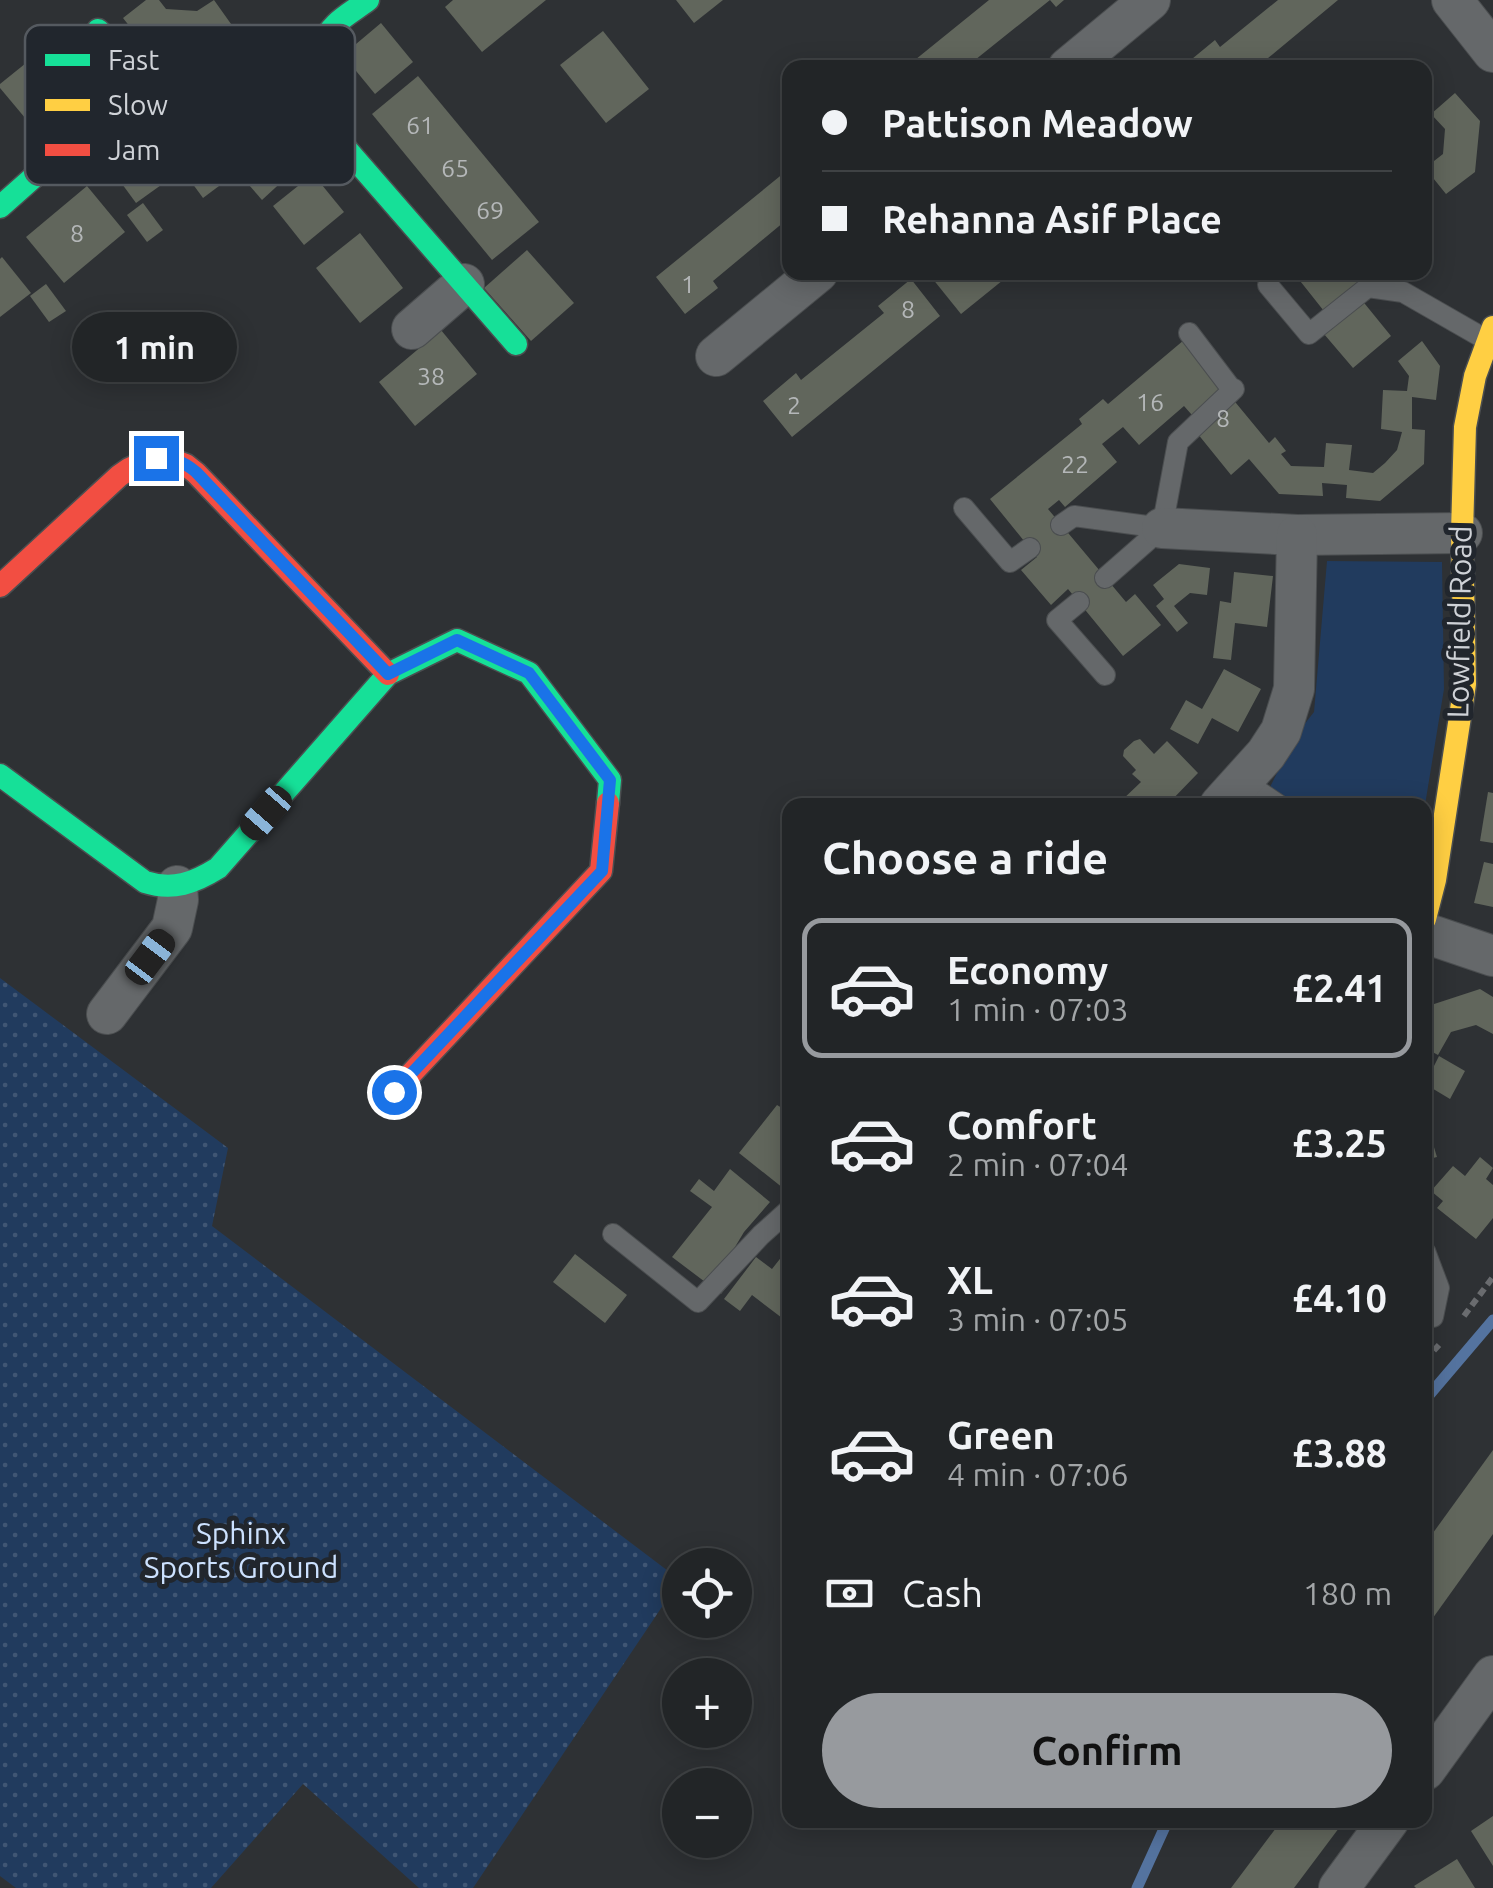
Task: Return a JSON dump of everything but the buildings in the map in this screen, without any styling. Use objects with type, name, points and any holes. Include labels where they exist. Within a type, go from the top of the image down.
[{"type":"street","points":[[336,25],[368,0]]},
{"type":"street","points":[[1078,60],[1150,0]]},
{"type":"street","points":[[1452,0],[1493,52]]},
{"type":"street","points":[[355,159],[516,344]]},
{"type":"street","points":[[0,207],[25,185]]},
{"type":"street","points":[[716,356],[808,280]]},
{"type":"street","points":[[412,329],[464,284]]},
{"type":"street","name":"Lowfield Road","points":[[1432,866],[1479,685],[1462,534],[1465,427],[1474,376],[1490,334]]},
{"type":"street","points":[[0,586],[119,476],[138,463],[171,458],[196,472],[388,674]]},
{"type":"street","points":[[1162,528],[1297,535],[1462,534]]},
{"type":"street","points":[[1231,792],[1282,731],[1294,689],[1297,535]]},
{"type":"street","points":[[0,775],[145,882],[155,886],[191,884],[218,868],[388,674],[457,640],[529,673],[610,780],[602,871],[394,1092]]},
{"type":"street","points":[[107,1014],[172,928],[178,886]]},
{"type":"street","points":[[1432,935],[1493,956]]},
{"type":"street","points":[[1432,1760],[1493,1676]]},
{"type":"street","points":[[1339,1888],[1382,1828]]},
{"type":"lane","points":[[1268,285],[1309,334],[1368,287],[1403,292],[1490,334]]},
{"type":"lane","points":[[1106,578],[1162,528],[1178,442],[1234,389],[1189,333]]},
{"type":"lane","points":[[964,508],[1010,562],[1030,548]]},
{"type":"lane","points":[[1061,525],[1074,516],[1162,528]]},
{"type":"lane","points":[[1078,602],[1058,620],[1106,675]]},
{"type":"lane","points":[[613,1234],[698,1302],[782,1217]]},
{"type":"lane","points":[[1432,1270],[1439,1288],[1433,1318]]},
{"type":"green space","points":[[1327,561],[1442,562],[1444,689],[1426,798],[1282,798],[1270,787],[1296,735],[1314,712]]},
{"type":"green space","name":"Sphinx Sports Ground","points":[[0,978],[228,1148],[212,1226],[662,1566],[662,1607],[473,1888],[419,1888],[303,1784],[211,1888],[16,1888],[0,1876]]},
{"type":"waterway","points":[[1432,1392],[1493,1320]]},
{"type":"waterway","points":[[1137,1888],[1164,1828]]},
{"type":"traffic: fast","points":[[335,25],[368,0]]},
{"type":"traffic: fast","points":[[355,159],[516,344]]},
{"type":"traffic: fast","points":[[0,207],[25,185]]},
{"type":"traffic: fast","points":[[0,775],[145,882],[183,884],[218,868],[388,674],[457,640],[529,673],[610,780],[608,803]]},
{"type":"traffic: slow","points":[[1432,892],[1465,684],[1465,427],[1475,376],[1493,327]]},
{"type":"traffic: jam","points":[[0,586],[119,476],[149,460],[167,458],[196,473],[388,674]]},
{"type":"traffic: jam","points":[[394,1092],[601,871],[608,803]]},
{"type":"route","points":[[156,458],[184,462],[196,472],[388,674],[457,640],[529,673],[610,780],[602,871],[394,1092]]}]
